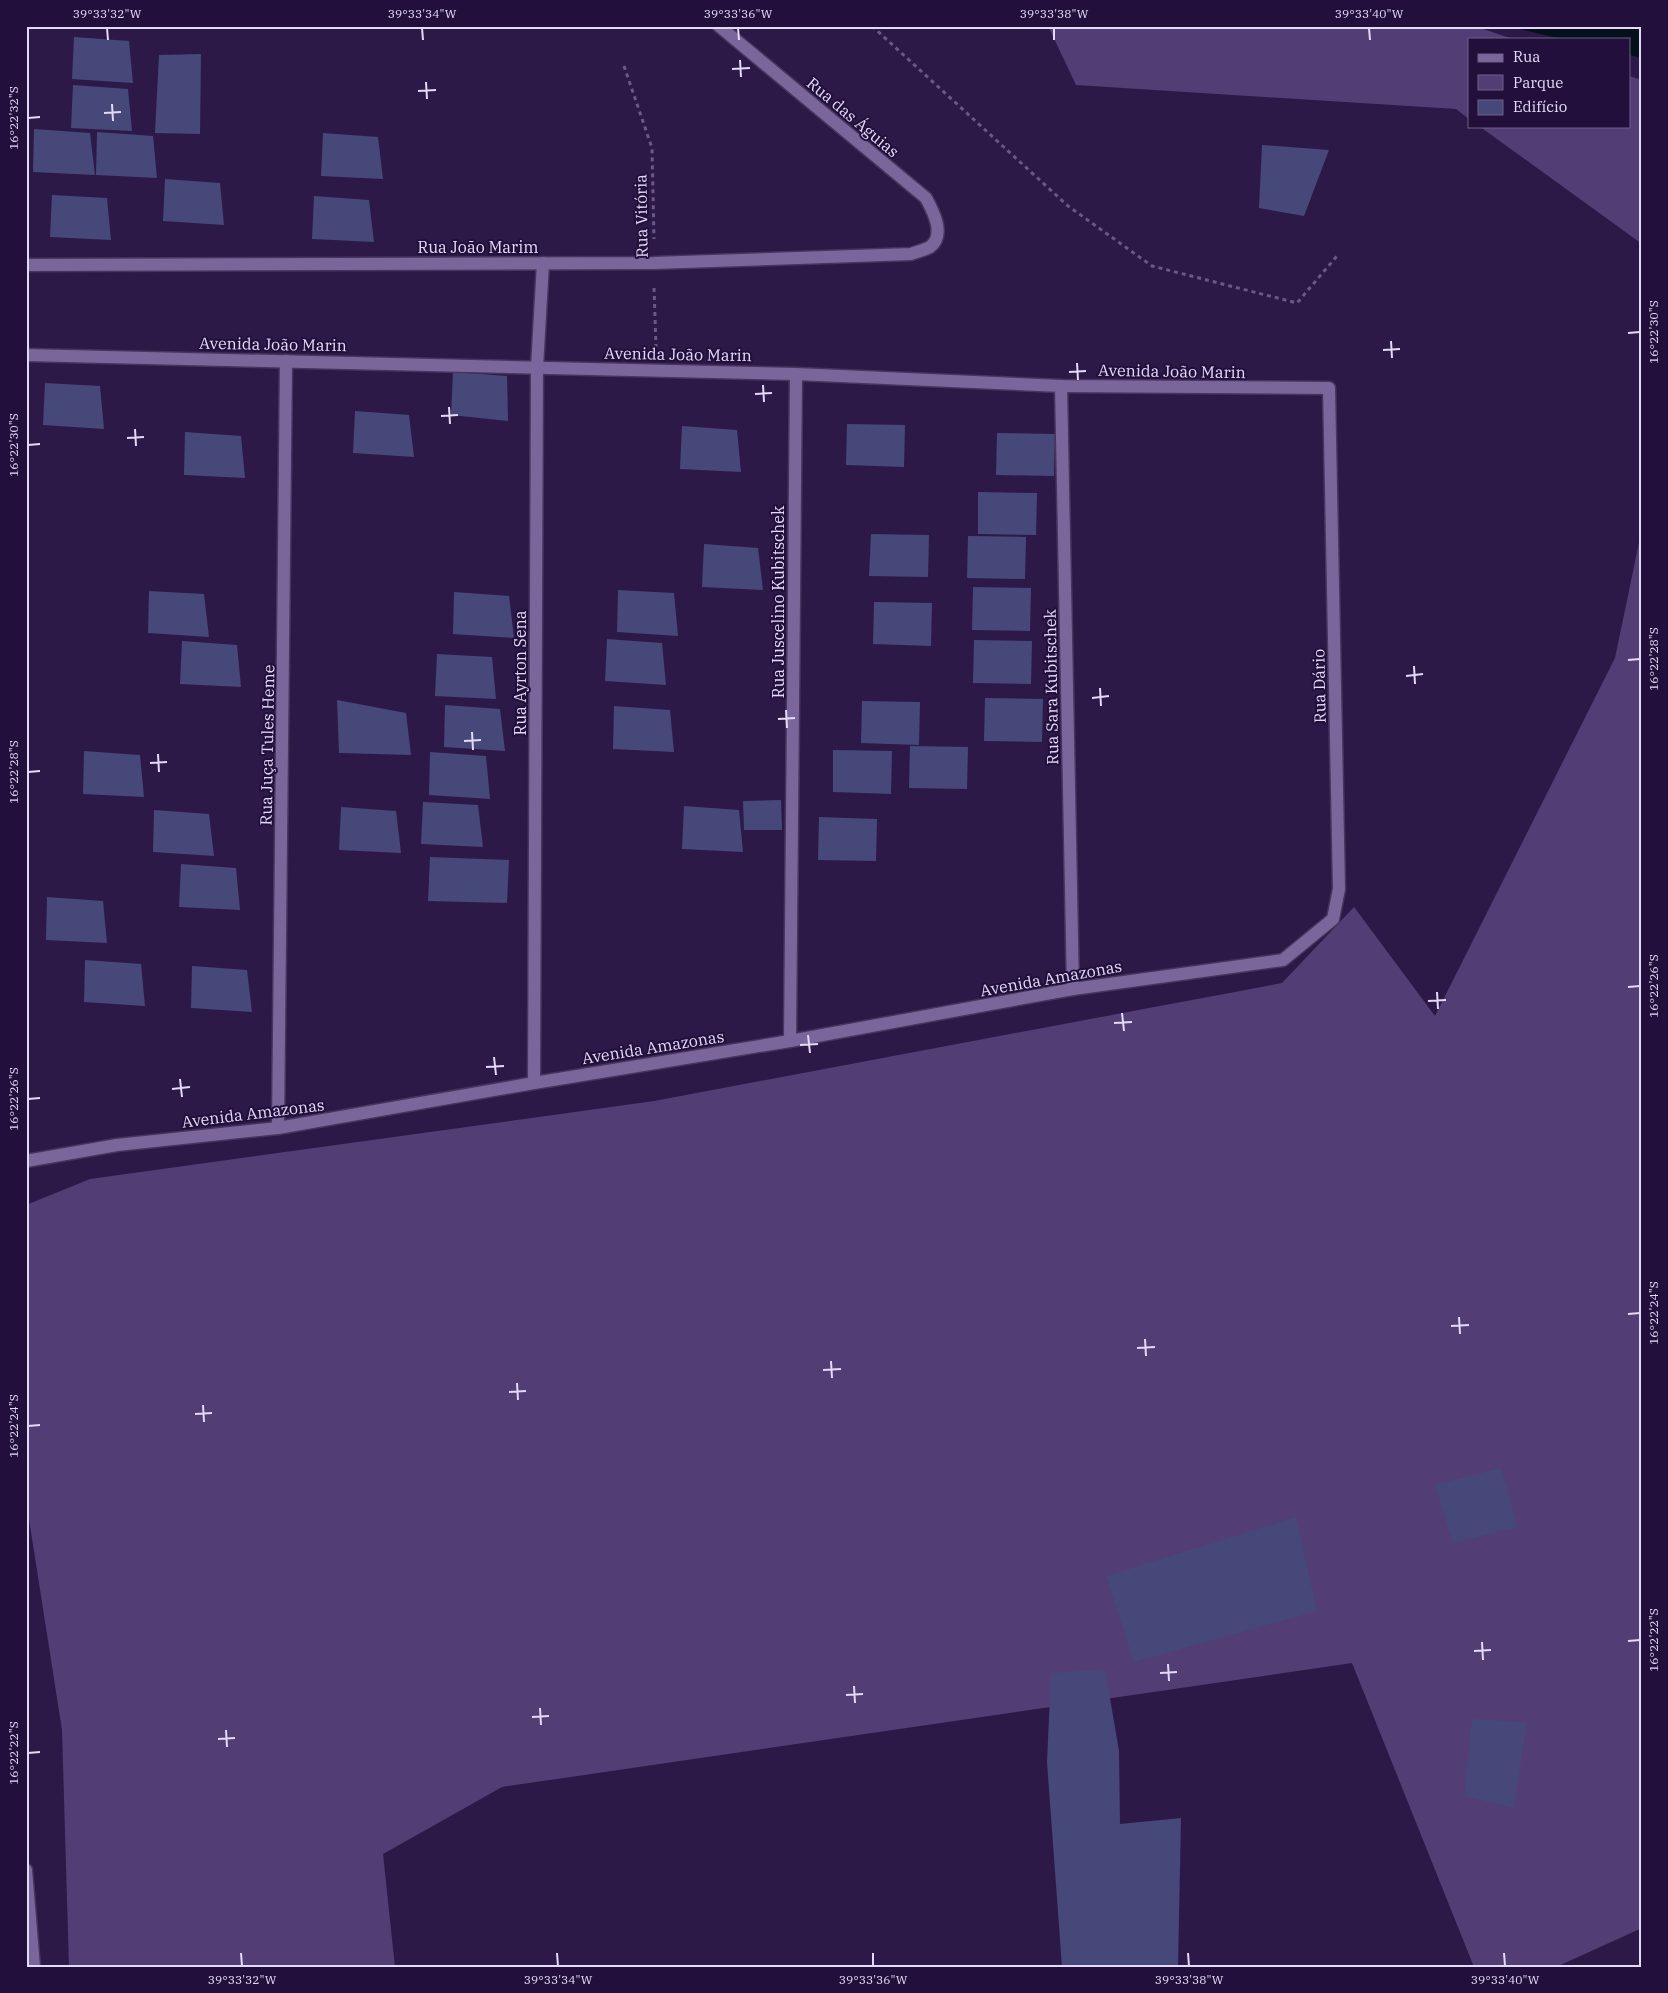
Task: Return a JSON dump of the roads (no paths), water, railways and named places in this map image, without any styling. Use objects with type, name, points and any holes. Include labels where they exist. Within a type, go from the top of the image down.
[{"type":"street","name":"Rua das Águias","points":[[719,26],[926,198],[936,216],[935,240],[929,247]]},
{"type":"street","name":"Rua João Marim","points":[[26,265],[654,263],[911,254],[929,247]]},
{"type":"street","name":"Rua Ayrton Sena","points":[[534,1083],[537,367],[543,263]]},
{"type":"street","name":"Avenida João Marin","points":[[26,355],[796,374],[1061,386],[1329,388]]},
{"type":"street","name":"Rua Juça Tules Heme","points":[[278,1128],[286,361]]},
{"type":"street","name":"Rua Juscelino Kubitschek","points":[[790,1041],[796,374]]},
{"type":"street","name":"Rua Sara Kubitschek","points":[[1061,386],[1073,988]]},
{"type":"street","name":"Rua Dário","points":[[1283,960],[1332,919],[1339,889],[1329,388]]},
{"type":"street","name":"Avenida Amazonas","points":[[26,1161],[117,1146],[278,1128],[790,1041],[1073,988],[1283,960]]},
{"type":"street","points":[[26,1870],[34,1967]]}]
